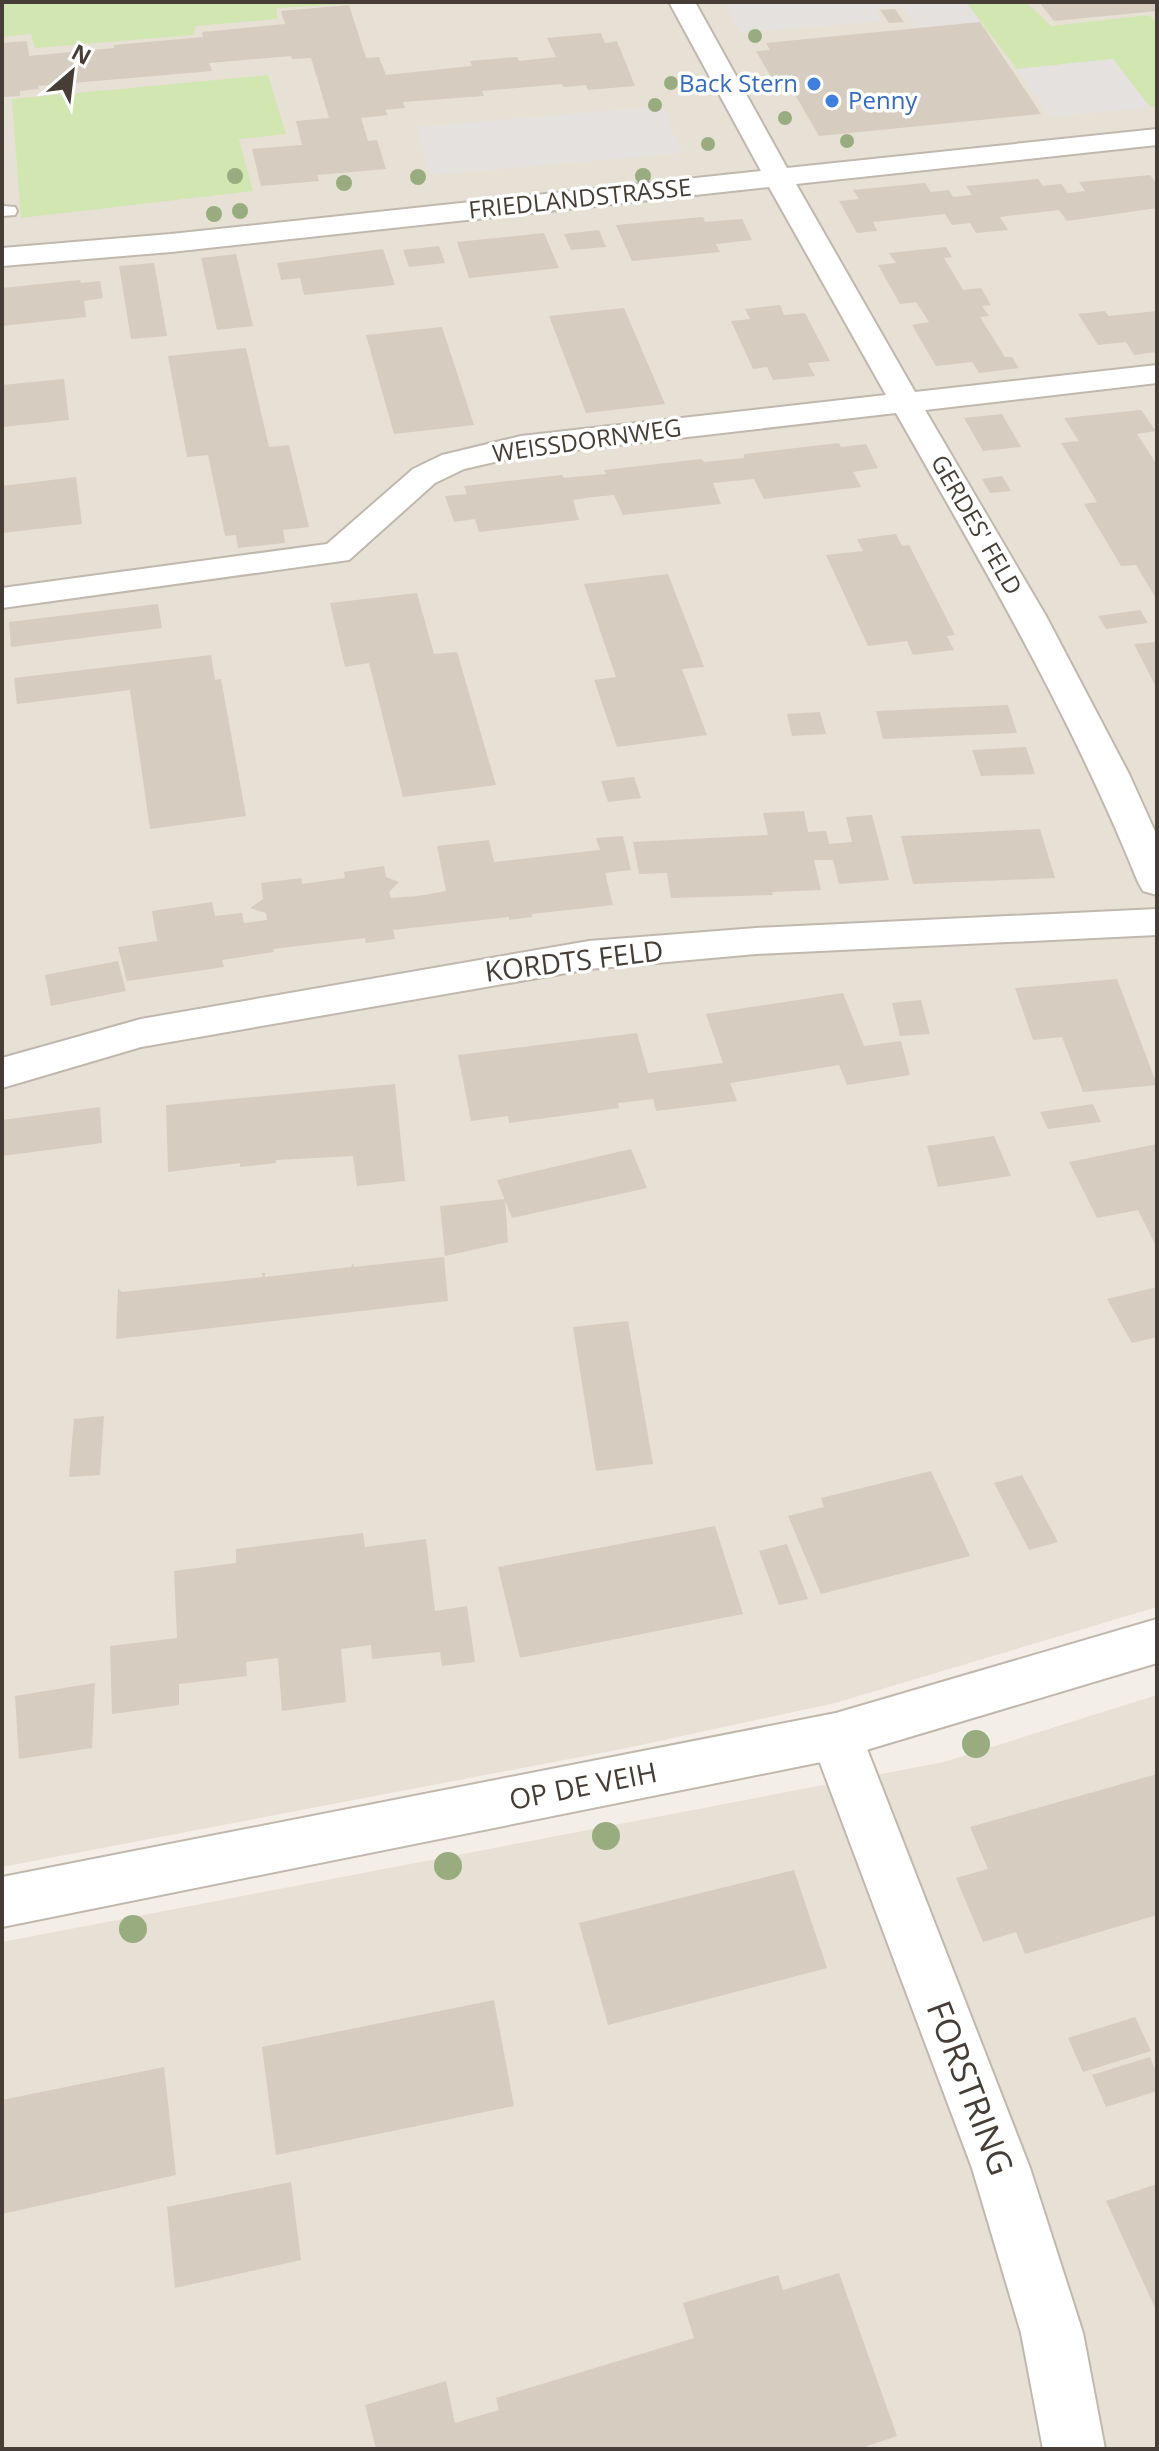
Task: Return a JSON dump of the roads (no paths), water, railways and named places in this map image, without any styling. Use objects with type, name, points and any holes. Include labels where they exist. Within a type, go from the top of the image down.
[{"type":"street","name":"GERDES' FELD","points":[[682,2],[776,179],[1046,647],[1137,832],[1157,882]]},
{"type":"street","name":"FRIEDLANDSTRASSE","points":[[2,257],[171,243],[1157,137]]},
{"type":"street","name":"WEISSDORNWEG","points":[[2,598],[337,553],[424,476],[453,462],[521,446],[1157,374]]},
{"type":"street","name":"KORDTS FELD","points":[[2,1073],[141,1033],[589,955],[756,941],[1157,922]]},
{"type":"street","name":"OP DE VEIH","points":[[2,1902],[836,1736],[1157,1641]]},
{"type":"street","name":"FORSTRING","points":[[836,1736],[1001,2168],[1052,2333],[1074,2449]]},
{"type":"place","name":"Back Stern","points":[[814,84]]},
{"type":"place","name":"Penny","points":[[832,101]]}]
